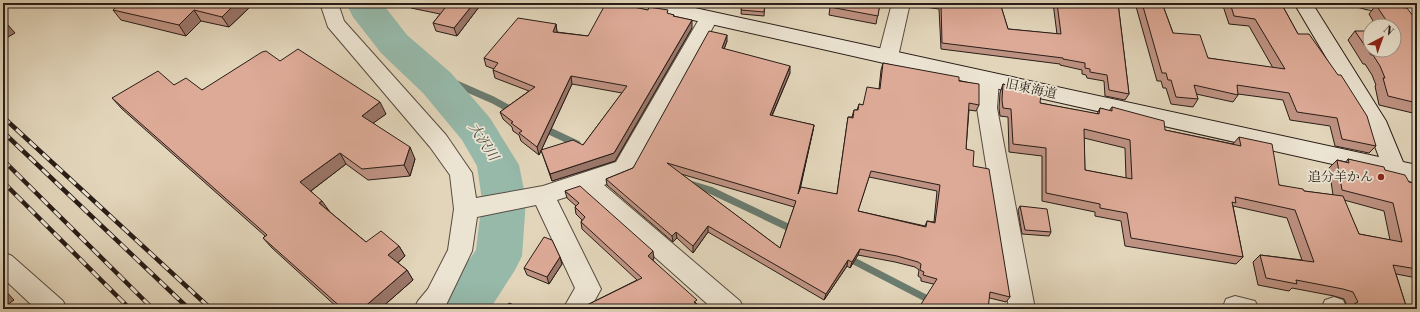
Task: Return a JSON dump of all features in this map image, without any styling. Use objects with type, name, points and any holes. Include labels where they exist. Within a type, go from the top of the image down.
[{"type":"street","points":[[329,3],[335,23],[438,141],[461,173],[466,210],[460,251],[437,297],[427,309]]},
{"type":"street","name":"旧東海道","points":[[644,3],[1417,174]]},
{"type":"street","points":[[888,58],[901,3]]},
{"type":"street","points":[[1303,3],[1378,127],[1395,169]]},
{"type":"street","points":[[1366,3],[1417,12]]},
{"type":"street","points":[[466,210],[543,195],[586,182],[624,168],[709,18]]},
{"type":"street","points":[[989,80],[987,108],[1022,309]]},
{"type":"street","points":[[586,182],[731,309]]},
{"type":"street","points":[[543,195],[588,289],[576,309]]},
{"type":"street","points":[[3,263],[54,309]]},
{"type":"street","points":[[1235,309],[1235,307],[1246,309]]},
{"type":"building","points":[[120,3],[236,3],[222,17],[194,10],[179,25],[113,10]]},
{"type":"building","points":[[423,3],[474,3],[454,28],[433,23],[445,8]]},
{"type":"building","points":[[606,3],[615,3],[648,10],[649,7],[668,10],[667,13],[674,15],[673,16],[692,20],[614,153],[550,174],[541,150],[573,140],[583,145],[627,86],[571,76],[537,147],[519,133],[522,131],[500,112],[535,87],[493,70],[498,63],[484,58],[518,18],[556,24],[553,32],[588,36]]},
{"type":"building","points":[[742,3],[765,3],[764,12],[741,10]]},
{"type":"building","points":[[831,3],[880,3],[878,16],[830,7]]},
{"type":"building","points":[[941,3],[1000,3],[1008,29],[1061,34],[1057,3],[1118,3],[1129,94],[1109,90],[1107,75],[1090,72],[1090,69],[1085,68],[1085,63],[1063,58],[942,43]]},
{"type":"building","points":[[1142,3],[1162,3],[1173,33],[1200,35],[1208,58],[1285,69],[1255,19],[1234,16],[1230,3],[1281,3],[1298,34],[1309,34],[1338,75],[1341,75],[1367,116],[1376,146],[1342,139],[1337,118],[1297,112],[1289,93],[1237,85],[1238,95],[1194,85],[1198,99],[1176,97],[1171,80],[1168,80],[1166,73],[1162,73]]},
{"type":"building","points":[[1376,5],[1407,8],[1413,16],[1417,16],[1417,103],[1388,96],[1383,78],[1385,78],[1375,58],[1402,58],[1402,18],[1385,18]]},
{"type":"building","points":[[3,21],[8,25],[3,27]]},
{"type":"building","points":[[709,31],[727,35],[722,48],[790,66],[770,115],[814,125],[798,194],[801,187],[837,194],[848,117],[853,118],[854,110],[858,110],[859,104],[863,105],[867,87],[880,89],[883,63],[959,77],[959,81],[979,84],[979,105],[969,103],[966,149],[974,151],[973,166],[989,169],[1010,297],[990,292],[988,309],[918,309],[937,279],[923,275],[924,272],[920,270],[921,264],[918,262],[897,256],[860,249],[852,262],[848,260],[826,294],[708,226],[693,246],[676,232],[672,236],[606,179],[633,168]],"holes":[[[667,163],[796,201],[780,248]],[[871,171],[940,185],[935,223],[927,221],[926,227],[858,211]]]},
{"type":"building","points":[[1355,31],[1362,31],[1362,42]]},
{"type":"building","points":[[298,49],[380,102],[362,116],[410,147],[404,165],[362,169],[340,153],[300,182],[322,201],[319,203],[366,242],[381,231],[399,246],[388,255],[407,270],[362,309],[343,309],[263,238],[267,235],[112,98],[158,71],[174,85],[186,78],[202,90],[262,52],[266,51],[280,61]]},
{"type":"building","points":[[1003,84],[1041,94],[1040,103],[1099,114],[1100,108],[1112,111],[1112,107],[1164,121],[1165,130],[1241,146],[1239,137],[1272,144],[1279,185],[1303,189],[1304,191],[1343,196],[1359,234],[1402,242],[1393,203],[1342,190],[1337,160],[1349,163],[1348,159],[1384,167],[1385,170],[1405,175],[1409,182],[1417,184],[1417,269],[1393,265],[1407,309],[1380,309],[1354,304],[1358,302],[1353,292],[1343,289],[1296,280],[1297,284],[1266,278],[1260,255],[1314,262],[1295,210],[1235,197],[1236,203],[1232,202],[1243,257],[1131,238],[1127,213],[1100,208],[1100,204],[1046,193],[1046,148],[1013,144],[1011,109],[1003,108]],"holes":[[[1084,129],[1130,140],[1132,179],[1085,170]]]},
{"type":"building","points":[[580,186],[653,251],[648,256],[697,300],[694,302],[702,309],[586,309],[585,306],[642,278],[581,222],[585,217],[575,207],[579,203],[565,191]]},
{"type":"building","points":[[1020,206],[1047,209],[1051,232],[1025,230]]},
{"type":"building","points":[[544,237],[552,240],[560,257],[547,277],[524,268]]},
{"type":"building","points":[[509,303],[524,309],[505,309]]},
{"type":"waterway","name":"大沢川","points":[[364,3],[366,9],[394,44],[437,83],[476,129],[498,165],[504,200],[499,256],[462,309]]},
{"type":"waterway","points":[[422,69],[493,100],[515,112]]},
{"type":"waterway","points":[[543,128],[577,144]]},
{"type":"waterway","points":[[690,184],[710,190],[796,231]]},
{"type":"waterway","points":[[846,257],[947,309]]},
{"type":"railway","points":[[3,117],[211,309]]},
{"type":"railway","points":[[3,132],[189,309]]},
{"type":"railway","points":[[3,160],[153,309]]},
{"type":"railway","points":[[3,182],[130,309]]},
{"type":"place","name":"追分羊かん","points":[[1381,177]]}]
